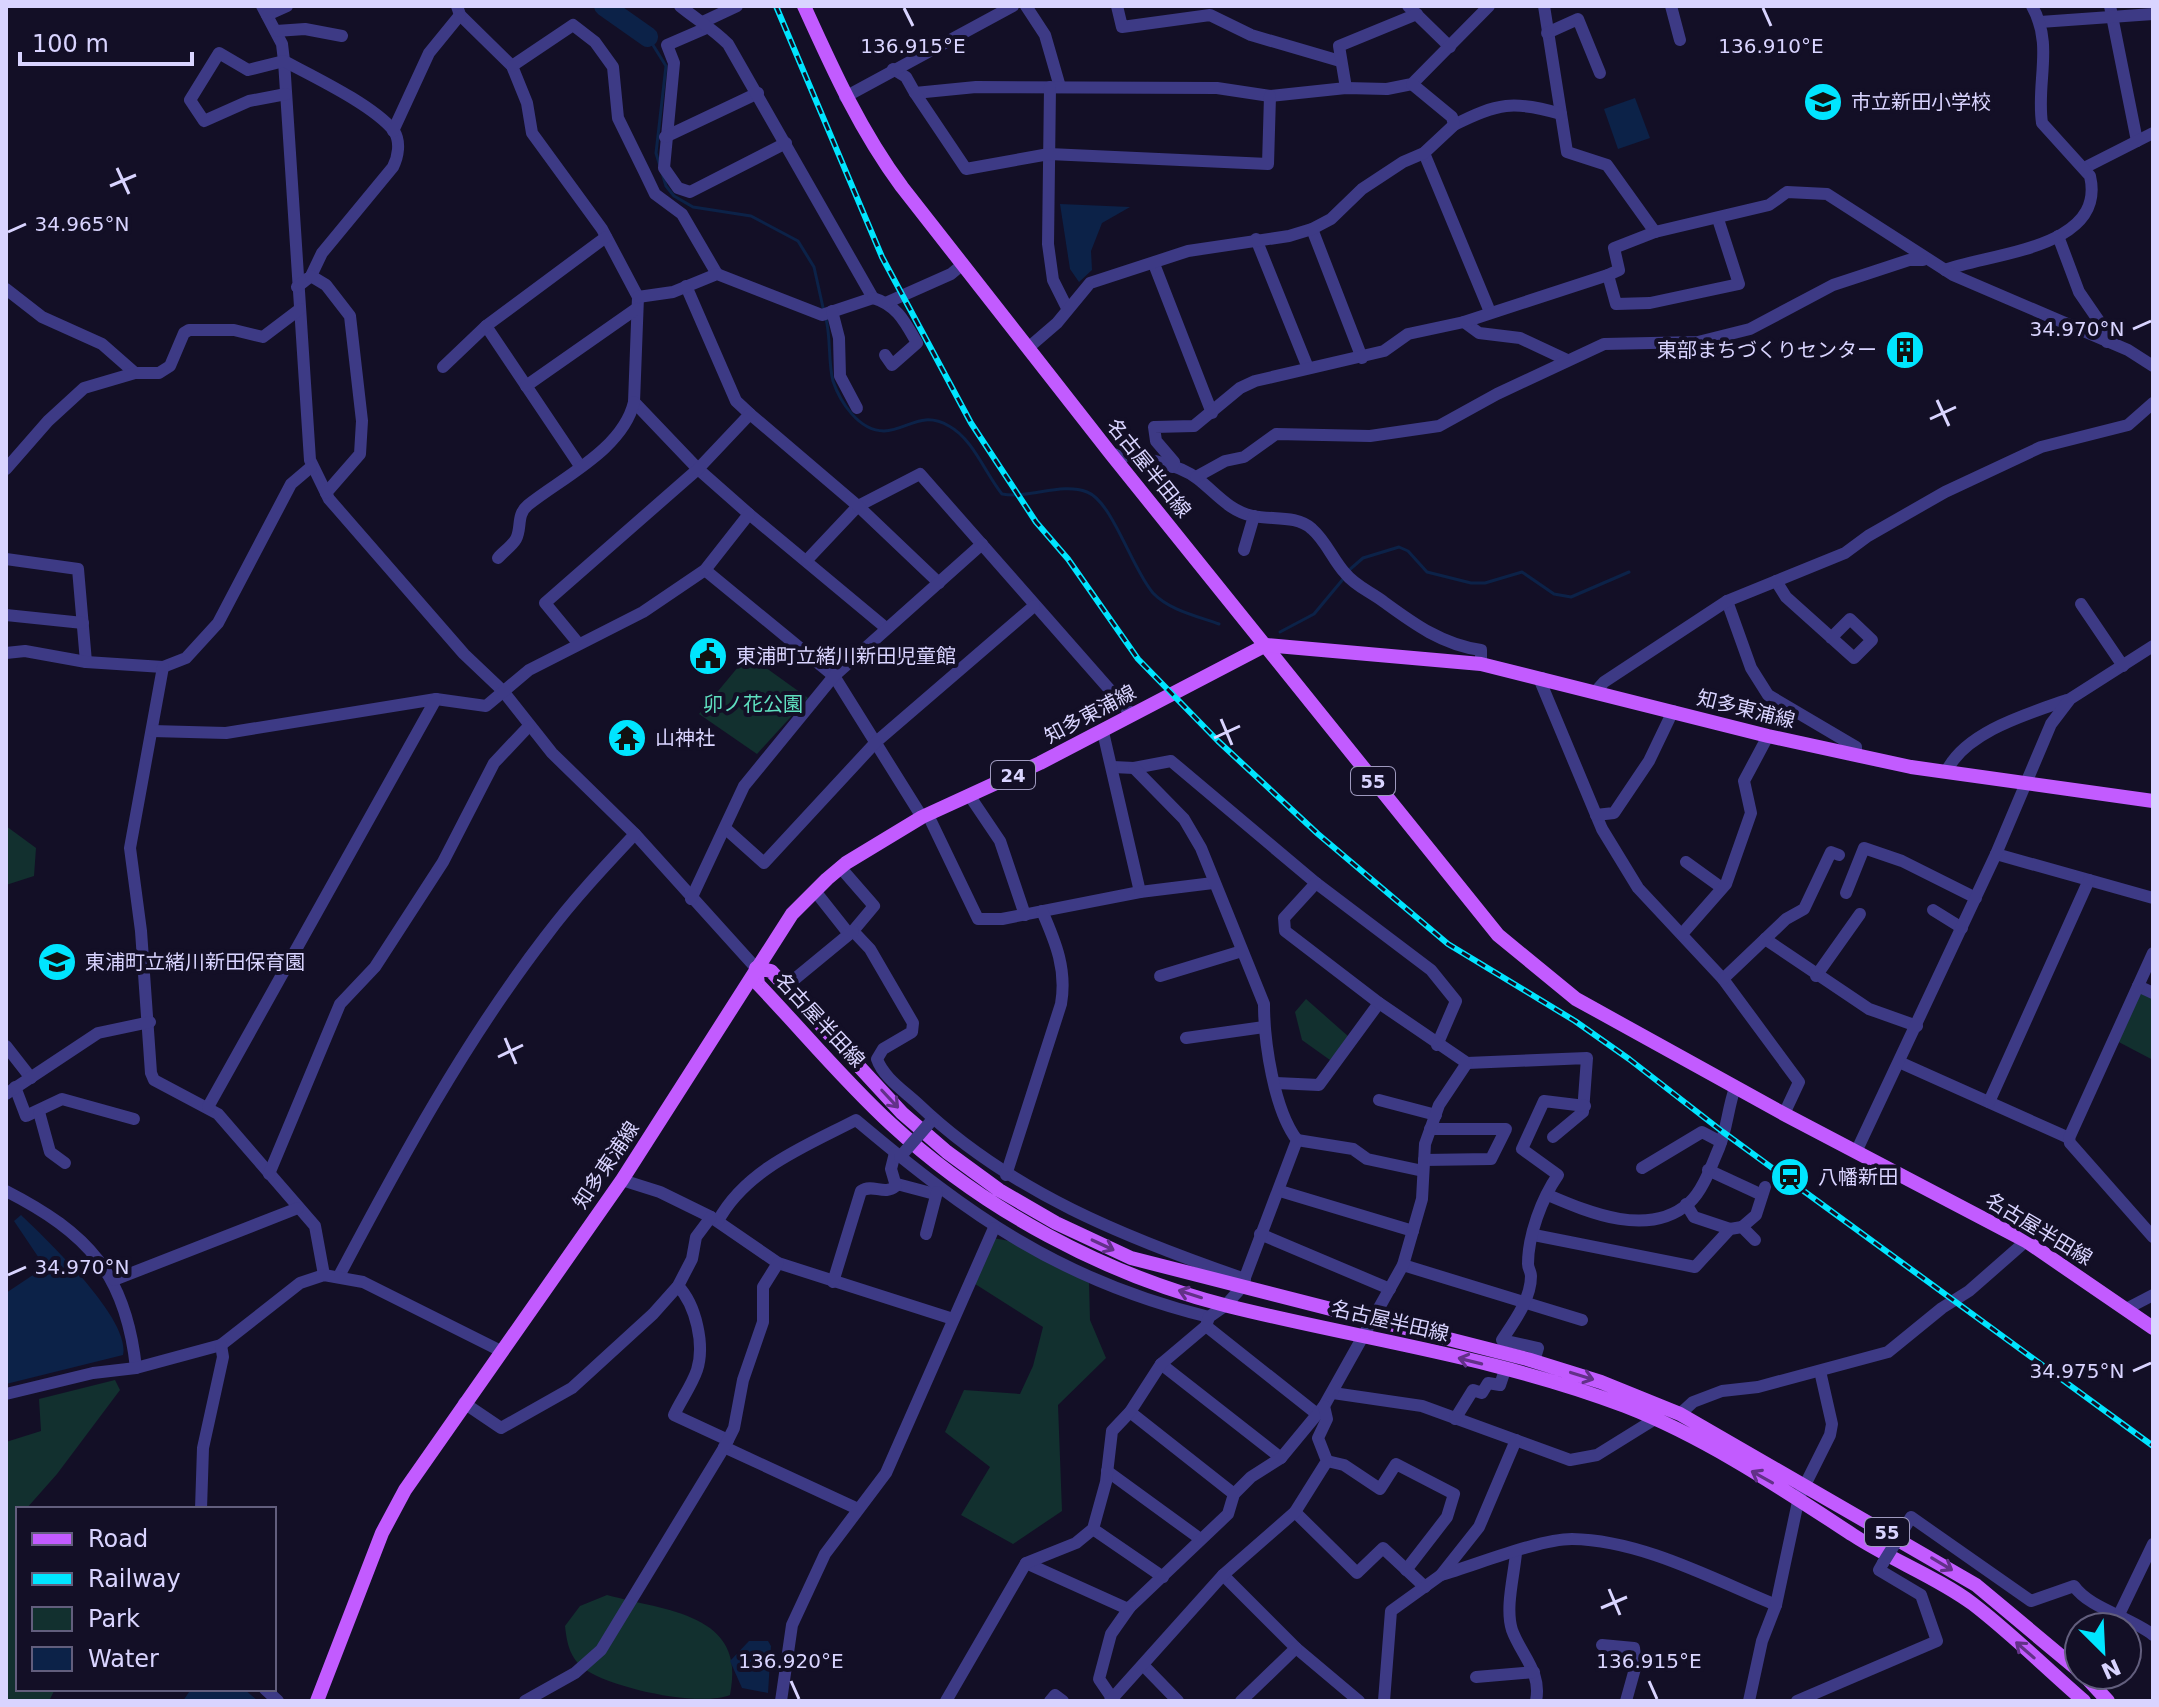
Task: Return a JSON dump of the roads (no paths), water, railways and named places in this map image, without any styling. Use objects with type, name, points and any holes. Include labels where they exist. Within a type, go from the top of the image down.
[{"type":"main road","name":"名古屋半田線","points":[[804,6],[845,97],[871,145],[1111,454],[1498,935],[1576,999],[1735,1088],[2026,1241],[2153,1328]]},
{"type":"main road","name":"知多東浦線","points":[[322,1698],[382,1533],[430,1450],[622,1180],[792,914],[840,867],[925,816],[1103,732],[1266,645],[1481,664],[1856,755],[1946,772],[2153,801]]},
{"type":"main road","name":"名古屋半田線","points":[[2063,1656],[1976,1585],[1804,1482],[1680,1414],[1601,1382],[1534,1361],[1366,1328],[1226,1305],[1125,1272],[1027,1223],[966,1185],[890,1124],[758,984],[756,968],[771,971],[902,1113],[947,1152],[999,1190],[1056,1223],[1131,1258],[1243,1283],[1366,1328],[1597,1396],[1655,1419],[1799,1497],[1855,1536],[1971,1603],[2084,1701]]},
{"type":"street","points":[[287,6],[264,10],[276,31],[284,61],[311,467],[326,493],[464,654],[503,691],[529,726],[635,834],[756,968]]},
{"type":"street","points":[[680,6],[697,15],[728,44],[873,298]]},
{"type":"street","points":[[697,15],[737,6]]},
{"type":"street","points":[[845,97],[1013,6]]},
{"type":"street","points":[[1026,6],[1045,35],[1055,87],[1049,154],[1048,244],[1053,280],[1067,308]]},
{"type":"street","points":[[1117,6],[1122,27],[1183,12],[1210,15],[1251,35],[1340,61]]},
{"type":"street","points":[[915,93],[951,87],[1217,88],[1270,96],[1346,88],[1387,89],[1412,84],[1489,6]]},
{"type":"street","points":[[1544,6],[1567,152],[1607,165],[1655,232]]},
{"type":"street","points":[[1671,6],[1680,40]]},
{"type":"street","points":[[1945,270],[2047,243],[2073,227],[2089,204],[2091,184],[2084,168],[2053,139],[2042,123],[2046,52],[2040,22],[2032,6]]},
{"type":"street","points":[[393,131],[429,53],[459,9],[512,66],[527,103],[532,133],[606,237],[637,303],[634,402],[630,415],[616,436],[526,506],[519,518],[516,539],[498,558]]},
{"type":"street","points":[[1346,88],[1339,46],[1412,10],[1450,47]]},
{"type":"street","points":[[2040,22],[2111,12],[2153,14]]},
{"type":"street","points":[[2111,12],[2137,141]]},
{"type":"street","points":[[697,15],[704,29],[667,45],[674,63],[664,168],[678,188],[690,192],[786,143]]},
{"type":"street","points":[[1547,33],[1578,19],[1600,73]]},
{"type":"street","points":[[512,66],[573,25],[595,42],[613,67],[618,118],[655,194],[682,214],[717,274],[828,313],[873,298],[888,302],[902,317],[917,343],[892,365],[885,355]]},
{"type":"street","points":[[276,31],[305,29],[342,36]]},
{"type":"street","points":[[286,94],[249,101],[204,121],[190,100],[219,53],[248,70],[284,61],[343,92],[393,131],[398,151],[393,167],[322,253],[311,276],[297,287]]},
{"type":"street","points":[[893,69],[906,77],[966,169],[1049,154],[1268,164],[1270,96]]},
{"type":"street","points":[[1412,84],[1452,117],[1454,125]]},
{"type":"street","points":[[665,137],[758,93]]},
{"type":"street","points":[[1028,348],[1057,323],[1090,283],[1188,251],[1289,236],[1312,229],[1331,219],[1382,176],[1424,153],[1454,125],[1492,106],[1525,103],[1561,114]]},
{"type":"street","points":[[2084,168],[2153,133]]},
{"type":"street","points":[[1424,153],[1490,312]]},
{"type":"street","points":[[1172,467],[1174,462],[1156,441],[1154,427],[1194,426],[1240,388],[1308,368],[1362,358],[1384,351],[1408,334],[1464,322],[1608,275],[1619,270],[1614,248],[1655,232],[1769,205],[1787,192],[1827,194],[1945,270],[2128,350],[2153,366]]},
{"type":"street","points":[[1608,275],[1616,304],[1650,303],[1739,284],[1718,219]]},
{"type":"street","points":[[1312,229],[1362,358]]},
{"type":"street","points":[[2058,236],[2079,292],[2103,327],[2107,342]]},
{"type":"street","points":[[443,367],[486,326],[606,237]]},
{"type":"street","points":[[1256,239],[1308,368]]},
{"type":"street","points":[[1196,477],[1212,467],[1244,457],[1276,434],[1370,436],[1439,426],[1604,344],[1698,342],[1750,329],[1833,285],[1909,260],[1928,260]]},
{"type":"street","points":[[888,302],[951,274],[963,264]]},
{"type":"street","points":[[1154,264],[1212,413]]},
{"type":"street","points":[[526,386],[637,303],[717,274]]},
{"type":"street","points":[[311,276],[326,285],[350,316],[362,421],[360,454],[326,493]]},
{"type":"street","points":[[686,286],[736,401],[858,506],[939,583]]},
{"type":"street","points":[[6,289],[42,317],[102,344],[135,373]]},
{"type":"street","points":[[6,469],[42,427],[84,388],[135,373],[159,373],[175,361],[184,333],[189,330],[234,330],[263,337],[300,309]]},
{"type":"street","points":[[828,313],[839,338],[840,376],[857,408]]},
{"type":"street","points":[[1464,322],[1479,333],[1520,338],[1567,360]]},
{"type":"street","points":[[486,326],[580,466]]},
{"type":"street","points":[[634,402],[698,469],[886,628]]},
{"type":"street","points":[[1595,692],[1604,682],[1727,601],[1845,553],[1868,536],[1945,492],[2041,447],[2128,425],[2153,403]]},
{"type":"street","points":[[578,643],[545,603],[698,469],[750,414]]},
{"type":"street","points":[[1111,454],[1172,467],[1196,477],[1223,503],[1254,516],[1294,521],[1311,528],[1345,574],[1359,586],[1419,628],[1454,644],[1481,650],[1481,664]]},
{"type":"street","points":[[6,653],[25,651],[86,662],[163,667],[186,658],[211,633],[291,484],[311,467]]},
{"type":"street","points":[[807,560],[858,506],[920,474],[1132,715]]},
{"type":"street","points":[[152,731],[193,735],[226,733],[436,699],[486,706],[529,670],[643,612],[705,570],[749,514]]},
{"type":"street","points":[[1244,550],[1254,516]]},
{"type":"street","points":[[691,899],[744,786],[834,676],[982,544]]},
{"type":"street","points":[[6,559],[78,569],[86,662]]},
{"type":"street","points":[[705,570],[834,676],[925,816],[978,919],[1025,915],[1140,892],[1213,883]]},
{"type":"street","points":[[1776,581],[1786,597],[1831,638]]},
{"type":"street","points":[[1727,601],[1751,668],[1768,695],[1856,747],[1856,755]]},
{"type":"street","points":[[2081,604],[2123,666]]},
{"type":"street","points":[[726,829],[764,863],[876,742],[1034,606]]},
{"type":"street","points":[[6,615],[83,623]]},
{"type":"street","points":[[1946,772],[1954,756],[1978,740],[2029,713],[2070,699],[2153,646]]},
{"type":"street","points":[[163,667],[129,861],[139,904],[150,1022],[150,1065],[154,1080],[208,1107],[315,1226],[324,1275]]},
{"type":"street","points":[[1542,678],[1541,683],[1596,815],[1638,888],[1723,979],[1799,1082],[1784,1114]]},
{"type":"street","points":[[208,1107],[436,699]]},
{"type":"street","points":[[1856,1152],[1976,898],[2051,724],[2070,699]]},
{"type":"street","points":[[1596,815],[1614,813],[1649,761],[1673,711]]},
{"type":"street","points":[[269,1174],[340,1004],[375,967],[443,862],[494,763],[529,726]]},
{"type":"street","points":[[1103,732],[1140,892]]},
{"type":"street","points":[[1682,934],[1722,888],[1751,813],[1744,781],[1768,736]]},
{"type":"street","points":[[1113,767],[1134,768],[1171,761],[1316,883],[1431,970],[1456,1001],[1437,1045]]},
{"type":"street","points":[[1134,768],[1184,819],[1201,848],[1264,1004],[1264,1027],[1285,1125],[1297,1140],[1353,1149],[1367,1159],[1424,1165],[1491,1159],[1506,1129],[1430,1129]]},
{"type":"street","points":[[969,795],[1000,841],[1025,915]]},
{"type":"street","points":[[339,1276],[411,1139],[492,1014],[544,938],[635,834]]},
{"type":"street","points":[[1846,893],[1864,848],[1902,861],[1976,898]]},
{"type":"street","points":[[1723,979],[1765,939],[1804,909],[1831,852],[1839,855]]},
{"type":"street","points":[[1996,854],[2153,898]]},
{"type":"street","points":[[1686,862],[1722,888]]},
{"type":"street","points":[[785,987],[851,933],[874,906],[840,867]]},
{"type":"street","points":[[1989,1102],[2089,880]]},
{"type":"street","points":[[1316,883],[1284,918],[1285,931],[1437,1045],[1467,1063],[1587,1058],[1583,1112],[1553,1137]]},
{"type":"street","points":[[815,891],[851,933],[870,949],[913,1023],[912,1032],[879,1054],[880,1067],[933,1119],[1006,1175],[1059,1206],[1243,1283]]},
{"type":"street","points":[[1933,910],[1962,928]]},
{"type":"street","points":[[1006,1175],[1061,1004],[1065,982],[1055,941],[1042,911]]},
{"type":"street","points":[[1816,976],[1860,914]]},
{"type":"street","points":[[1765,939],[1869,1009],[1917,1026]]},
{"type":"street","points":[[1160,976],[1242,951]]},
{"type":"street","points":[[2153,953],[2069,1138],[2070,1143],[2153,1237]]},
{"type":"street","points":[[2138,986],[2153,993]]},
{"type":"street","points":[[1276,1083],[1319,1085],[1379,1003]]},
{"type":"street","points":[[134,1119],[62,1099],[26,1116],[11,1090],[98,1033],[150,1022]]},
{"type":"street","points":[[1186,1038],[1264,1027]]},
{"type":"street","points":[[6,1046],[31,1078]]},
{"type":"street","points":[[1899,1062],[2069,1138]]},
{"type":"street","points":[[1327,1461],[1295,1512],[1223,1575],[1111,1700],[1099,1679],[1111,1634],[1130,1607],[1199,1538],[1228,1514],[1234,1494],[1251,1477],[1281,1458],[1333,1393],[1403,1265],[1422,1199],[1430,1129],[1467,1063]]},
{"type":"street","points":[[1548,1195],[1588,1212],[1649,1221],[1686,1204],[1708,1170],[1721,1142],[1726,1110],[1735,1088]]},
{"type":"street","points":[[1379,1100],[1436,1115]]},
{"type":"street","points":[[1534,1361],[1538,1348],[1502,1340],[1524,1302],[1531,1276],[1528,1265],[1536,1221],[1558,1175],[1522,1149],[1544,1101],[1585,1106]]},
{"type":"street","points":[[39,1112],[50,1152],[65,1163]]},
{"type":"street","points":[[897,1184],[891,1169],[898,1155],[933,1119]]},
{"type":"street","points":[[464,1403],[501,1428],[558,1397],[588,1374],[678,1286],[692,1259],[696,1237],[745,1187],[776,1161],[856,1120],[938,1191],[994,1228],[1106,1284],[1208,1321],[1321,1410],[1327,1419],[1318,1438],[1327,1461]]},
{"type":"street","points":[[1642,1168],[1702,1132],[1721,1142]]},
{"type":"street","points":[[946,1701],[1026,1563],[1076,1543],[1093,1529],[1107,1471],[1112,1431],[1130,1412],[1161,1364],[1226,1305],[1243,1283],[1297,1140]]},
{"type":"street","points":[[1534,1235],[1695,1267],[1736,1228],[1756,1215],[1764,1191],[1708,1170]]},
{"type":"street","points":[[622,1180],[660,1192],[715,1219],[778,1263],[953,1319]]},
{"type":"street","points":[[833,1282],[861,1191],[871,1188],[885,1191],[897,1184],[938,1191]]},
{"type":"street","points":[[6,1191],[85,1241],[114,1280],[131,1329],[136,1368]]},
{"type":"street","points":[[926,1234],[938,1191]]},
{"type":"street","points":[[1280,1191],[1413,1231]]},
{"type":"street","points":[[1686,1204],[1694,1217],[1736,1228],[1755,1240]]},
{"type":"street","points":[[114,1280],[298,1208]]},
{"type":"street","points":[[781,1701],[792,1625],[825,1554],[886,1473],[994,1228]]},
{"type":"street","points":[[1260,1234],[1390,1289]]},
{"type":"street","points":[[1680,1414],[1693,1402],[1722,1391],[1820,1371],[1896,1348],[2026,1241]]},
{"type":"street","points":[[525,1701],[575,1673],[601,1650],[726,1444],[734,1428],[743,1380],[763,1322],[763,1287],[778,1263]]},
{"type":"street","points":[[1403,1265],[1582,1320]]},
{"type":"street","points":[[6,1394],[93,1373],[136,1368],[221,1345],[300,1283],[324,1275],[363,1282],[501,1351]]},
{"type":"street","points":[[678,1286],[691,1308],[698,1357],[697,1369],[674,1415],[858,1509]]},
{"type":"street","points":[[2128,1308],[2153,1295]]},
{"type":"street","points":[[201,1507],[203,1448],[223,1357],[221,1345]]},
{"type":"street","points":[[1161,1364],[1281,1458]]},
{"type":"street","points":[[1455,1419],[1473,1390],[1482,1393],[1488,1383],[1500,1385],[1505,1370]]},
{"type":"street","points":[[1749,1701],[1762,1641],[1776,1605],[1799,1497],[1830,1435],[1832,1424],[1820,1371]]},
{"type":"street","points":[[1333,1393],[1422,1406],[1570,1460],[1587,1459],[1655,1419]]},
{"type":"street","points":[[1130,1412],[1234,1494]]},
{"type":"street","points":[[1384,1701],[1391,1611],[1441,1575],[1479,1527],[1516,1440]]},
{"type":"street","points":[[1327,1461],[1344,1465],[1380,1489],[1396,1464],[1454,1494],[1447,1517],[1406,1570]]},
{"type":"street","points":[[1107,1471],[1199,1538]]},
{"type":"street","points":[[1295,1512],[1357,1573],[1383,1548],[1425,1587]]},
{"type":"street","points":[[1797,1701],[1937,1641],[1921,1595],[1879,1570],[1911,1517],[2031,1601],[2074,1586],[2082,1597],[2114,1611]]},
{"type":"street","points":[[1093,1529],[1163,1577]]},
{"type":"street","points":[[1441,1575],[1538,1544],[1571,1539],[1650,1553],[1776,1605]]},
{"type":"street","points":[[2120,1611],[2153,1544]]},
{"type":"street","points":[[1516,1553],[1512,1629],[1534,1672],[1538,1690],[1536,1701]]},
{"type":"street","points":[[1026,1563],[1103,1601],[1130,1607]]},
{"type":"street","points":[[1223,1575],[1296,1648],[1359,1701]]},
{"type":"street","points":[[1602,1645],[1634,1648],[1636,1665],[1626,1701]]},
{"type":"street","points":[[1241,1701],[1296,1648]]},
{"type":"street","points":[[1143,1665],[1178,1701]]},
{"type":"street","points":[[1476,1677],[1534,1672]]},
{"type":"street","points":[[1050,1701],[1055,1695],[1063,1701]]},
{"type":"water","points":[[1635,98],[1650,138],[1618,149],[1604,109]]},
{"type":"water","points":[[1060,204],[1130,207],[1102,223],[1091,251],[1092,270],[1079,282],[1070,269]]},
{"type":"water","points":[[21,1215],[101,1301],[122,1340],[123,1355],[6,1384],[6,1293],[45,1267],[14,1221]]},
{"type":"water","points":[[749,1641],[768,1641],[771,1646],[768,1693],[742,1688],[730,1661]]},
{"type":"water","points":[[190,1691],[246,1691],[258,1701],[183,1701]]},
{"type":"waterway","points":[[604,6],[648,37]]},
{"type":"waterway","points":[[648,37],[666,66],[656,153],[666,186],[674,196],[693,207],[751,216],[798,241],[814,267],[824,312]]},
{"type":"waterway","points":[[826,319],[833,381],[840,398],[859,421],[875,430],[884,431],[922,420],[949,426],[965,439],[1002,494],[1067,489],[1087,492],[1105,508],[1153,593],[1175,608],[1219,624]]},
{"type":"waterway","points":[[1348,571],[1363,558],[1399,547],[1408,551],[1427,572],[1471,583],[1485,583],[1522,572],[1554,594],[1571,597],[1629,572]]},
{"type":"waterway","points":[[1280,632],[1314,614],[1344,578]]},
{"type":"railway","points":[[776,6],[882,257],[971,423],[1036,522],[1068,559],[1138,659],[1218,741],[1318,834],[1448,944],[1575,1021],[1629,1059],[1723,1132],[2153,1446]]},
{"type":"place","name":"市立新田小学校","points":[[1823,102]]},
{"type":"place","name":"東部まちづくりセンター","points":[[1905,350]]},
{"type":"place","name":"東浦町立緒川新田児童館","points":[[708,656]]},
{"type":"place","name":"山神社","points":[[627,738]]},
{"type":"place","name":"東浦町立緒川新田保育園","points":[[57,962]]},
{"type":"place","name":"八幡新田","points":[[1790,1177]]},
{"type":"park label","name":"卯ノ花公園","points":[[753,704]]}]
